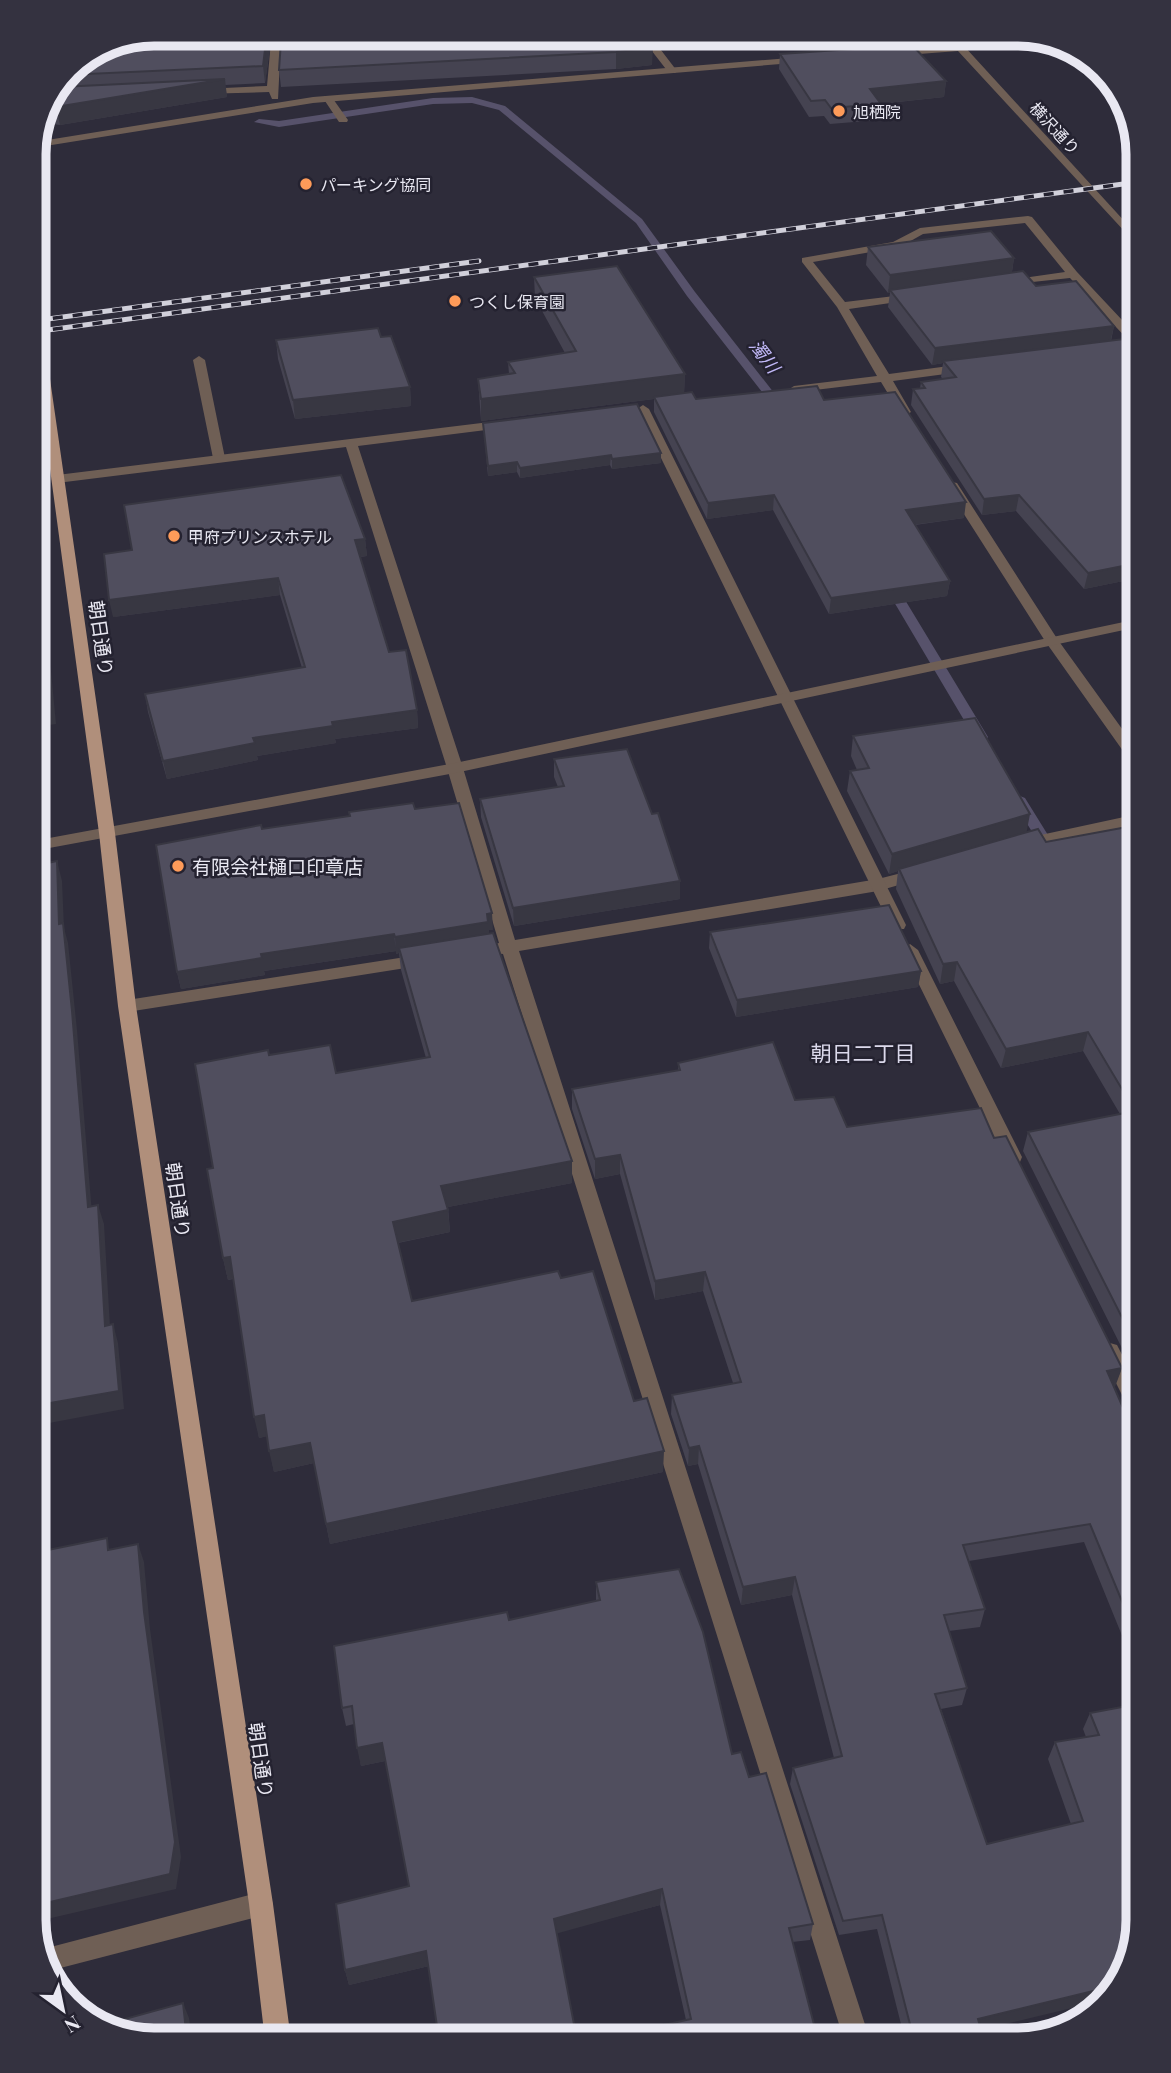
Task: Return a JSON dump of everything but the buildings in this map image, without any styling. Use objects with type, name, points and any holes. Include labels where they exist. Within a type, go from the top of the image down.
[{"type":"main road","name":"朝日通り","points":[[46,395],[107,833],[127,1006],[261,1904],[276,2027]]},
{"type":"street","points":[[276,46],[273,89],[276,104]]},
{"type":"street","points":[[653,46],[672,71]]},
{"type":"street","points":[[880,54],[980,46]]},
{"type":"street","name":"横沢通り","points":[[959,48],[1126,230]]},
{"type":"street","points":[[46,143],[276,104],[328,98],[814,59]]},
{"type":"street","points":[[191,92],[273,89]]},
{"type":"street","points":[[328,98],[340,115]]},
{"type":"street","points":[[913,424],[842,306],[806,260],[895,245],[920,231],[1028,219],[1126,332]]},
{"type":"street","points":[[991,285],[1073,274]]},
{"type":"street","points":[[842,306],[924,295]]},
{"type":"street","points":[[1098,351],[1126,347]]},
{"type":"street","points":[[199,360],[219,458]]},
{"type":"street","points":[[776,392],[977,367]]},
{"type":"street","points":[[643,409],[1020,1171]]},
{"type":"street","points":[[57,479],[350,441],[523,422]]},
{"type":"street","points":[[350,441],[853,2028]]},
{"type":"street","points":[[942,470],[1052,641],[1126,745]]},
{"type":"street","points":[[46,844],[455,768],[1126,626]]},
{"type":"street","points":[[1003,849],[1126,822]]},
{"type":"street","points":[[482,951],[878,885],[928,871]]},
{"type":"street","points":[[127,1006],[441,957]]},
{"type":"street","points":[[1101,1333],[1126,1384]]},
{"type":"street","points":[[54,1959],[261,1904]]},
{"type":"waterway","name":"濁川","points":[[259,122],[279,124],[433,101],[472,100],[502,108],[639,221],[691,294],[781,409]]},
{"type":"waterway","name":"濁川","points":[[890,585],[981,737]]},
{"type":"waterway","name":"濁川","points":[[1020,801],[1049,848]]},
{"type":"railway","points":[[46,330],[1126,184]]},
{"type":"railway","points":[[46,319],[479,261]]},
{"type":"place","name":"旭栖院","points":[[839,111]]},
{"type":"place","name":"パーキング協同","points":[[306,184]]},
{"type":"place","name":"つくし保育園","points":[[455,301]]},
{"type":"place","name":"甲府プリンスホテル","points":[[174,536]]},
{"type":"place","name":"有限会社樋口印章店","points":[[178,866]]},
{"type":"district","name":"朝日二丁目","points":[[863,1052]]}]
